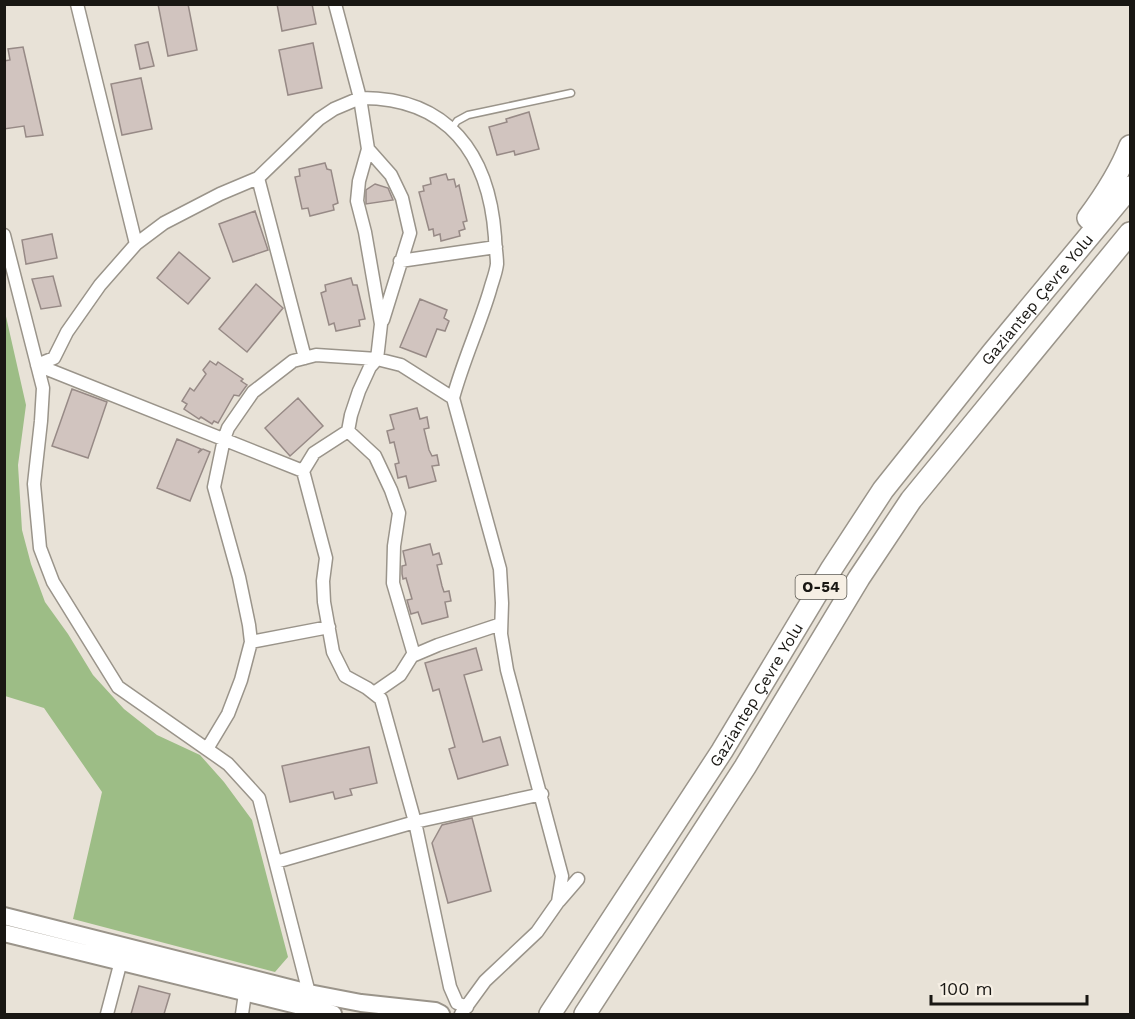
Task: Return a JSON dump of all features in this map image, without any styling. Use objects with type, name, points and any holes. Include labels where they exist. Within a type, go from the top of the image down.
[{"type":"highway","points":[[1039,299],[1066,246],[1104,196],[1131,146]]},
{"type":"highway","name":"Gaziantep Çevre Yolu","points":[[550,1014],[722,751],[832,568],[883,490],[1131,187]]},
{"type":"highway","name":"Gaziantep Çevre Yolu","points":[[585,1014],[745,767],[859,578],[911,500],[1131,233]]},
{"type":"street","points":[[335,4],[360,98],[368,149],[359,181],[357,201],[365,232],[381,324]]},
{"type":"street","points":[[82,6],[136,244]]},
{"type":"street","points":[[37,365],[54,358],[67,332],[100,285],[136,244],[174,219],[220,194],[258,178],[320,119],[334,109],[360,98],[376,98],[408,104],[436,117],[452,128],[479,164],[493,210],[497,266],[453,398],[500,568],[501,634],[507,670],[542,794],[562,876],[558,902]]},
{"type":"street","points":[[368,149],[392,175],[402,198],[410,232],[381,324],[377,359],[370,367],[358,391],[348,431],[314,453],[303,471],[326,558],[323,581],[333,652],[345,676],[381,699],[415,822],[450,987],[457,1003],[464,1011],[485,981],[537,932],[578,879]]},
{"type":"street","points":[[258,178],[305,358]]},
{"type":"street","points":[[4,235],[43,388],[34,484],[40,548],[53,582],[118,687],[228,764],[259,798],[309,993]]},
{"type":"street","points":[[400,261],[495,247]]},
{"type":"street","points":[[207,749],[228,714],[241,680],[250,642],[249,625],[239,578],[214,487],[228,428],[253,392],[293,361],[316,355],[377,359],[401,365],[453,398]]},
{"type":"street","points":[[37,365],[303,471]]},
{"type":"street","points":[[348,431],[375,456],[399,513],[394,546],[393,583],[414,655]]},
{"type":"street","points":[[374,693],[400,675],[414,655],[501,624]]},
{"type":"street","points":[[250,642],[329,627]]},
{"type":"street","points":[[276,862],[415,822],[542,794]]},
{"type":"street","points":[[4,916],[309,993],[362,1003],[435,1011],[441,1014]]},
{"type":"street","points":[[4,933],[333,1014]]},
{"type":"street","points":[[107,1014],[121,961]]},
{"type":"street","points":[[242,1014],[245,993]]},
{"type":"lane","points":[[452,128],[457,121],[468,115],[571,93]]},
{"type":"green space","points":[[5,312],[26,405],[18,465],[22,530],[45,602],[93,675],[124,709],[157,735],[200,755],[224,782],[252,820],[288,957],[275,972],[73,919],[102,792],[44,708],[5,696]]},
{"type":"building","points":[[158,4],[188,4],[197,50],[168,56]]},
{"type":"building","points":[[277,4],[312,4],[316,24],[282,31]]},
{"type":"building","points":[[148,42],[154,66],[140,69],[135,45]]},
{"type":"building","points":[[313,43],[322,88],[288,95],[279,50]]},
{"type":"building","points":[[23,47],[43,135],[26,137],[24,126],[4,129],[4,61],[10,60],[8,49]]},
{"type":"building","points":[[141,78],[152,129],[122,135],[111,84]]},
{"type":"building","points":[[529,112],[539,149],[515,155],[514,151],[497,155],[489,127]]},
{"type":"building","points":[[325,163],[327,169],[331,170],[338,203],[333,205],[334,210],[310,216],[308,208],[302,209],[295,177],[300,176],[299,169]]},
{"type":"building","points":[[446,174],[448,180],[454,179],[456,187],[459,185],[467,221],[463,222],[465,229],[459,231],[460,236],[441,241],[440,234],[434,236],[433,229],[429,230],[419,192],[424,191],[423,186],[431,184],[430,178]]},
{"type":"building","points":[[375,184],[388,188],[393,200],[366,204],[366,190]]},
{"type":"building","points":[[255,211],[268,250],[233,262],[219,224]]},
{"type":"building","points":[[52,234],[57,258],[26,264],[22,240]]},
{"type":"building","points":[[179,252],[210,278],[188,304],[157,278]]},
{"type":"building","points":[[53,276],[61,306],[41,309],[32,279]]},
{"type":"building","points":[[351,278],[353,285],[357,285],[365,319],[359,320],[360,326],[336,331],[334,323],[329,325],[321,293],[326,291],[325,285]]},
{"type":"building","points":[[256,284],[283,308],[247,352],[219,329]]},
{"type":"building","points":[[420,299],[447,310],[444,318],[449,321],[445,331],[437,329],[426,357],[400,347]]},
{"type":"building","points":[[210,361],[216,365],[218,362],[243,379],[241,381],[247,385],[239,396],[234,395],[218,423],[214,421],[212,424],[184,409],[187,404],[182,401],[190,388],[194,391],[206,374],[203,370]]},
{"type":"building","points":[[72,389],[107,402],[88,458],[52,446]]},
{"type":"building","points":[[298,398],[323,426],[290,456],[265,428]]},
{"type":"building","points":[[417,408],[420,419],[427,417],[429,428],[424,429],[429,450],[432,456],[437,455],[439,465],[432,466],[436,481],[409,488],[406,476],[398,478],[395,464],[399,463],[394,442],[390,443],[387,431],[394,429],[390,415]]},
{"type":"building","points":[[177,439],[201,449],[198,453],[203,449],[210,452],[190,501],[157,488]]},
{"type":"building","points":[[430,544],[433,555],[439,553],[442,564],[437,565],[442,586],[444,592],[449,591],[451,601],[445,602],[448,617],[422,624],[418,612],[411,614],[407,600],[412,599],[406,578],[403,579],[402,574],[402,566],[406,565],[403,551]]},
{"type":"building","points":[[476,648],[482,670],[464,675],[483,742],[500,737],[508,765],[458,779],[449,749],[455,747],[439,689],[433,691],[425,663]]},
{"type":"building","points":[[369,747],[377,783],[350,789],[352,795],[335,799],[333,792],[290,802],[282,766]]},
{"type":"building","points":[[472,818],[491,891],[448,903],[432,843],[442,825]]},
{"type":"building","points":[[139,986],[170,994],[164,1014],[131,1014]]}]
